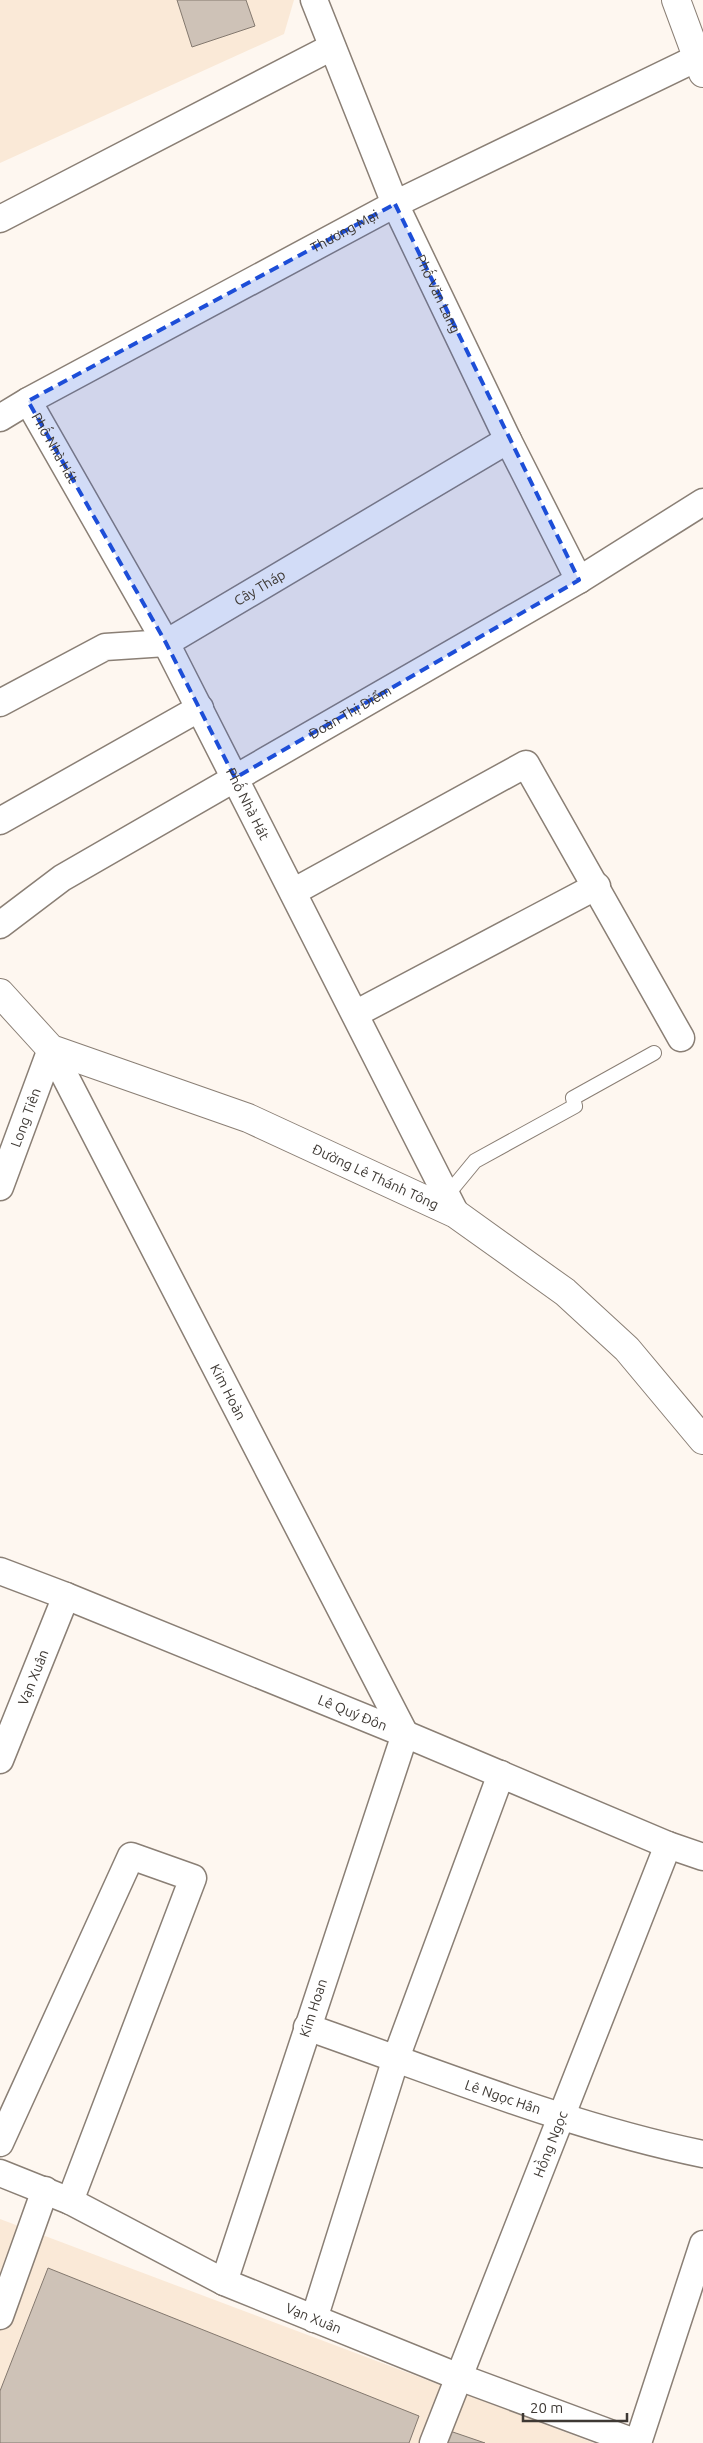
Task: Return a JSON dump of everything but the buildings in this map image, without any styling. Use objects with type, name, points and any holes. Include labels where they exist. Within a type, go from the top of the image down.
[{"type":"street","name":"Phố Văn Lang","points":[[314,0],[395,204],[508,440],[579,580]]},
{"type":"street","points":[[676,0],[700,66]]},
{"type":"street","points":[[0,219],[332,47]]},
{"type":"street","name":"Thương Mại","points":[[0,418],[28,401],[395,204],[700,66]]},
{"type":"street","name":"Phố Nhà Hát","points":[[28,401],[166,643],[452,1205]]},
{"type":"street","name":"Cây Tháp","points":[[0,703],[106,647],[166,643],[508,440]]},
{"type":"street","name":"Đoàn Thị Điểm","points":[[0,926],[62,878],[579,580],[703,502]]},
{"type":"street","points":[[0,821],[200,708]]},
{"type":"street","points":[[292,892],[526,764],[597,886],[680,1038]]},
{"type":"street","points":[[355,1014],[597,886]]},
{"type":"street","name":"Đường Lê Thánh Tông","points":[[0,993],[51,1049],[146,1080],[248,1118],[452,1205],[565,1292],[627,1349],[703,1440]]},
{"type":"street","name":"Long Tiên","points":[[0,1187],[51,1049]]},
{"type":"street","name":"Kim Hoàn","points":[[51,1049],[405,1734]]},
{"type":"street","name":"Lê Quý Đôn","points":[[0,1571],[405,1734],[668,1845],[703,1857]]},
{"type":"street","name":"Vạn Xuân","points":[[0,1760],[66,1596]]},
{"type":"street","name":"Kim Hoan","points":[[224,2282],[405,1734]]},
{"type":"street","points":[[314,2319],[396,2058],[501,1774]]},
{"type":"street","name":"Hồng Ngọc","points":[[433,2443],[668,1845]]},
{"type":"street","points":[[0,2143],[131,1856],[193,1878],[70,2201]]},
{"type":"street","name":"Lê Ngọc Hân","points":[[307,2027],[562,2116],[642,2141],[703,2154]]},
{"type":"street","name":"Vạn Xuân","points":[[0,2173],[70,2201],[224,2282],[459,2377],[637,2443]]},
{"type":"street","points":[[0,2316],[44,2190]]},
{"type":"street","points":[[637,2443],[703,2244]]},
{"type":"lane","points":[[452,1205],[475,1161],[575,1106],[573,1098],[654,1053]]},
{"type":"highlighted area","points":[[395,204],[579,580],[235,778],[166,643],[28,401]]},
{"type":"shaded area","points":[[0,0],[294,0],[284,34],[0,163]]},
{"type":"shaded area","points":[[0,2219],[594,2443],[0,2443]]}]
